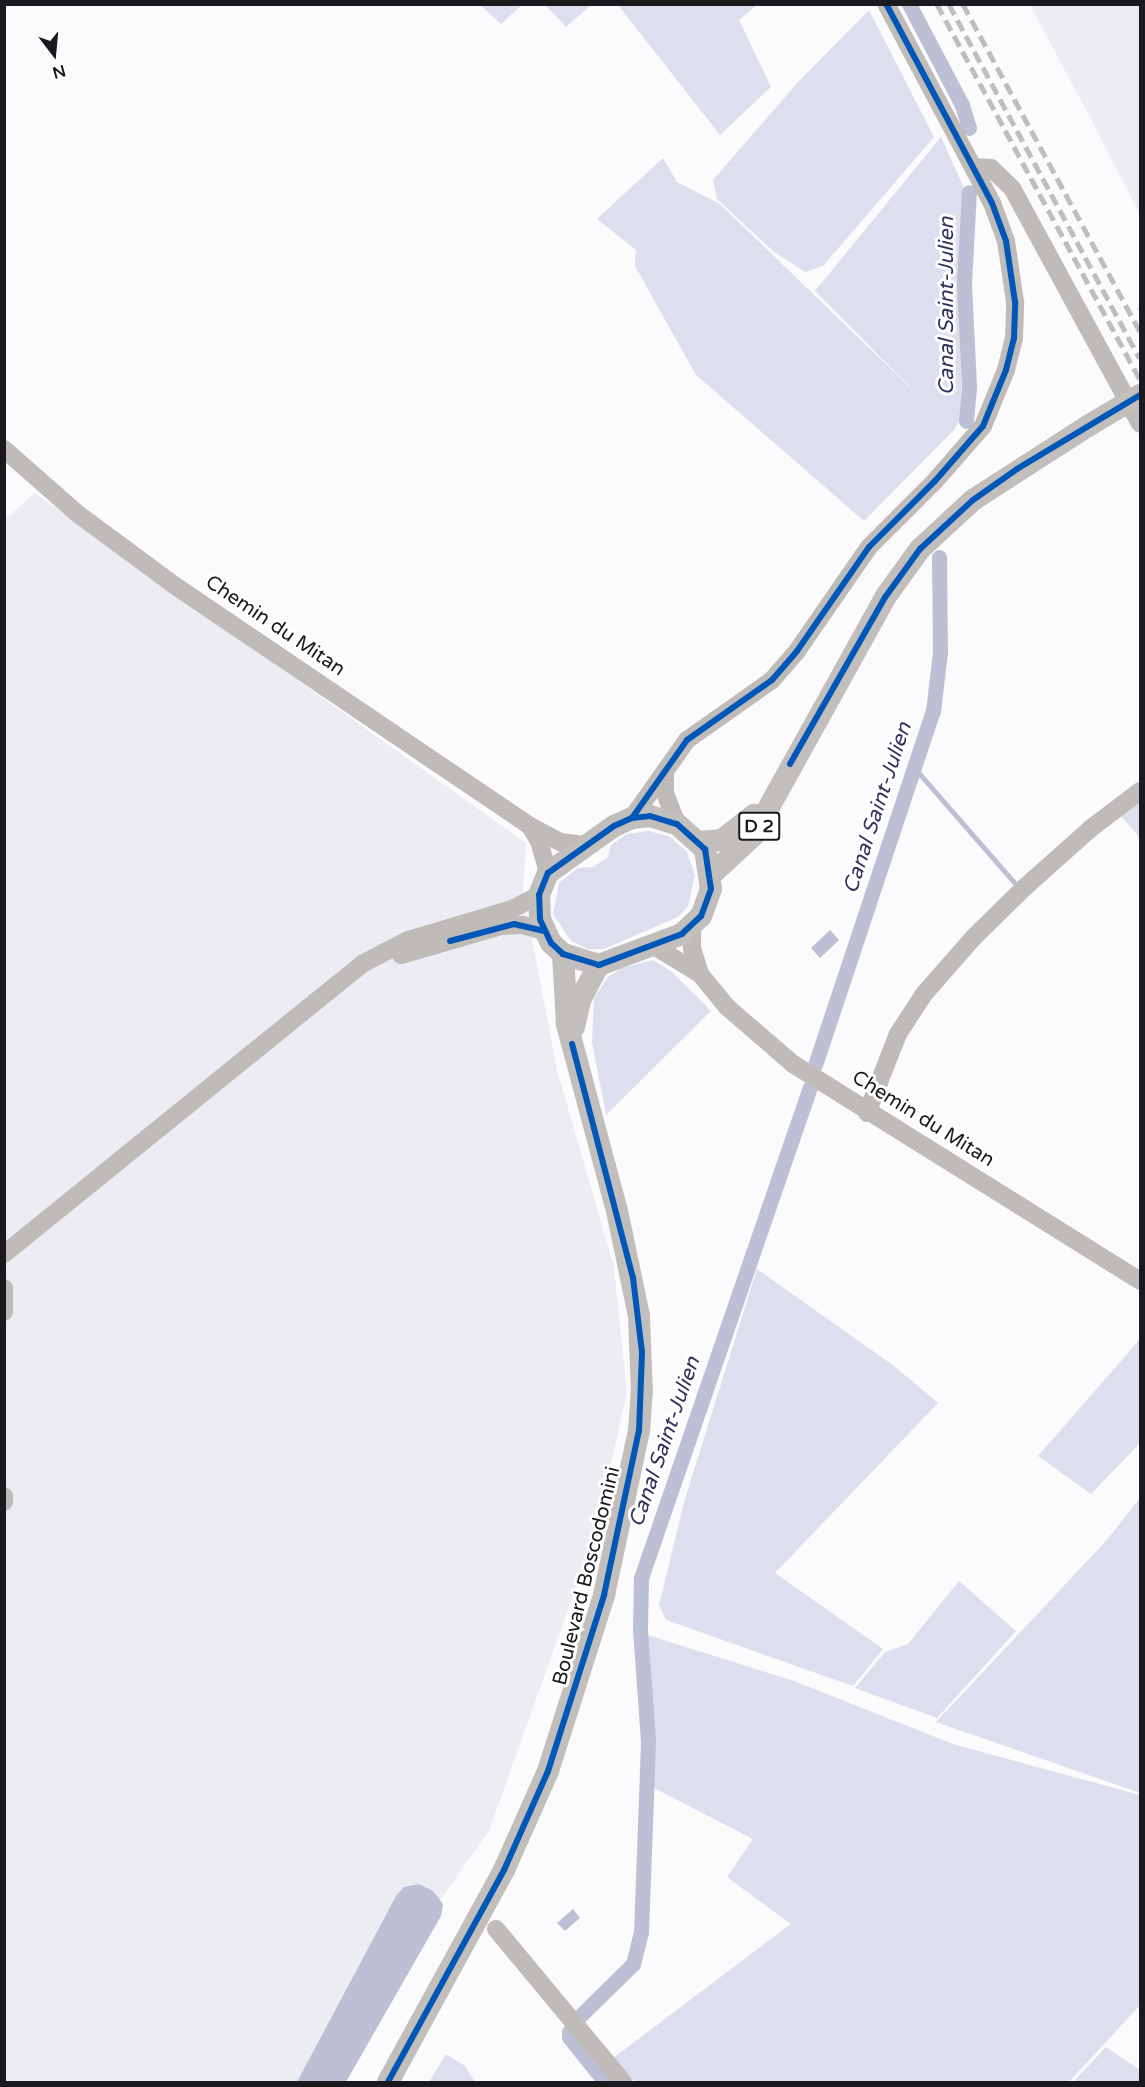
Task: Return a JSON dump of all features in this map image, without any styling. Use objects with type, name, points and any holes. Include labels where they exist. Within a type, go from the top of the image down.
[{"type":"main road","name":"D 2","points":[[711,876],[753,836],[790,765],[886,596],[920,549],[973,500],[1140,395]]},
{"type":"main road","name":"D 2","points":[[700,842],[722,840],[745,826],[790,765]]},
{"type":"main road","points":[[650,816],[677,824],[700,842],[711,876],[708,903],[692,927],[654,946],[599,965],[563,954],[544,931],[538,908],[539,895],[548,873],[585,844],[632,818],[650,816]]},
{"type":"main road","name":"Boulevard Boscodomini","points":[[388,2082],[504,1870],[548,1771],[604,1595],[639,1431],[642,1352],[633,1278],[572,1044],[564,1002],[563,954]]},
{"type":"main road","name":"Boulevard Boscodomini","points":[[572,1044],[580,1000],[599,965]]},
{"type":"street","points":[[632,818],[687,740],[772,680],[797,651],[869,546],[935,481],[983,426],[1014,338],[1016,302],[1006,241],[973,167],[886,4]]},
{"type":"street","points":[[973,167],[991,168],[1012,188],[1140,424]]},
{"type":"street","name":"Chemin du Mitan","points":[[4,449],[78,514],[174,585],[530,826],[560,842],[585,844]]},
{"type":"street","points":[[665,771],[665,793],[677,824]]},
{"type":"street","points":[[867,1113],[898,1034],[924,994],[973,938],[1025,887],[1090,829],[1140,790]]},
{"type":"street","points":[[530,826],[539,841],[548,873]]},
{"type":"street","points":[[4,1254],[332,987],[372,958],[408,940],[512,909],[539,895]]},
{"type":"street","points":[[332,987],[412,951],[501,926],[522,925],[544,931]]},
{"type":"street","name":"Chemin du Mitan","points":[[692,927],[692,948],[700,974]]},
{"type":"street","name":"Chemin du Mitan","points":[[654,946],[700,974],[727,1007],[793,1064],[867,1113],[1098,1252],[1140,1281]]},
{"type":"street","points":[[4,1288],[4,1312]]},
{"type":"street","points":[[4,1496],[4,1502]]},
{"type":"street","points":[[496,1929],[623,2082]]},
{"type":"shaded area","points":[[480,5],[522,5],[501,24]]},
{"type":"shaded area","points":[[545,5],[591,5],[566,27]]},
{"type":"shaded area","points":[[618,5],[757,5],[739,20],[771,87],[720,135]]},
{"type":"shaded area","points":[[1030,5],[1140,5],[1140,215],[1093,123]]},
{"type":"shaded area","points":[[869,10],[934,137],[823,266],[805,272],[774,252],[717,199],[713,180],[799,81]]},
{"type":"shaded area","points":[[941,137],[963,186],[961,418],[954,430],[864,521],[696,375],[635,266],[636,250],[597,219],[663,158],[677,182],[720,204],[922,399],[815,291]]},
{"type":"shaded area","points":[[35,493],[526,843],[523,891],[557,1070],[614,1267],[627,1394],[593,1540],[489,1831],[434,1909],[343,2082],[5,2082],[4,520]]},
{"type":"shaded area","points":[[1140,801],[1140,838],[1120,815]]},
{"type":"shaded area","points":[[648,831],[669,836],[687,852],[695,875],[688,906],[678,917],[604,949],[588,949],[571,941],[553,914],[559,883],[578,868],[593,867],[608,857],[611,845],[627,834]]},
{"type":"shaded area","points":[[830,930],[839,940],[820,958],[811,948]]},
{"type":"shaded area","points":[[653,960],[672,972],[711,1011],[606,1115],[592,1042],[594,998],[608,977],[622,968]]},
{"type":"shaded area","points":[[757,1269],[894,1366],[938,1403],[775,1573],[883,1649],[853,1686],[666,1620],[659,1605],[685,1499]]},
{"type":"shaded area","points":[[1140,1339],[1140,1443],[1091,1494],[1038,1456]]},
{"type":"shaded area","points":[[1140,1498],[1140,1793],[936,1722],[1106,1541]]},
{"type":"shaded area","points":[[959,1581],[1016,1631],[937,1718],[855,1688],[885,1652],[908,1644]]},
{"type":"shaded area","points":[[644,1634],[794,1681],[953,1744],[1140,1795],[1140,2005],[1069,2082],[635,2082],[613,2058],[791,1924],[727,1877],[753,1839],[648,1785],[651,1738]]},
{"type":"shaded area","points":[[419,1884],[433,1891],[443,1904],[441,1916],[346,2082],[297,2082],[396,1896],[404,1887]]},
{"type":"shaded area","points":[[573,1909],[580,1918],[565,1931],[557,1923]]},
{"type":"shaded area","points":[[1106,2047],[1140,2070],[1140,2082],[1073,2082]]},
{"type":"shaded area","points":[[446,2054],[465,2066],[475,2082],[429,2082]]},
{"type":"waterway","name":"Canal Saint-Julien","points":[[909,4],[962,105],[969,128]]},
{"type":"waterway","name":"Canal Saint-Julien","points":[[966,421],[969,386],[964,283],[969,192]]},
{"type":"waterway","name":"Canal Saint-Julien","points":[[815,1065],[933,711],[940,652],[939,557]]},
{"type":"waterway","points":[[913,766],[1016,884]]},
{"type":"waterway","name":"Canal Saint-Julien","points":[[580,2016],[633,1964],[641,1933],[648,1741],[640,1629],[641,1578],[810,1087]]},
{"type":"waterway","name":"Canal Saint-Julien","points":[[569,2032],[569,2037],[605,2082]]},
{"type":"railway","points":[[937,4],[1140,379]]},
{"type":"railway","points":[[949,4],[1140,358]]},
{"type":"railway","points":[[963,4],[1140,332]]},
{"type":"cycle path","points":[[632,818],[687,740],[772,680],[797,651],[869,547],[935,481],[983,426],[1006,370],[1014,338],[1015,302],[1006,241],[992,203],[886,4]]},
{"type":"cycle path","points":[[790,764],[886,596],[920,549],[973,500],[1017,469],[1140,395]]},
{"type":"cycle path","points":[[650,816],[677,824],[705,849],[711,889],[701,916],[682,934],[599,965],[563,954],[551,943],[540,919],[539,895],[548,873],[614,826],[632,818],[650,816]]},
{"type":"cycle path","points":[[450,941],[514,924],[544,931]]},
{"type":"cycle path","points":[[388,2082],[504,1870],[548,1771],[604,1595],[639,1431],[642,1352],[633,1278],[572,1044]]}]
